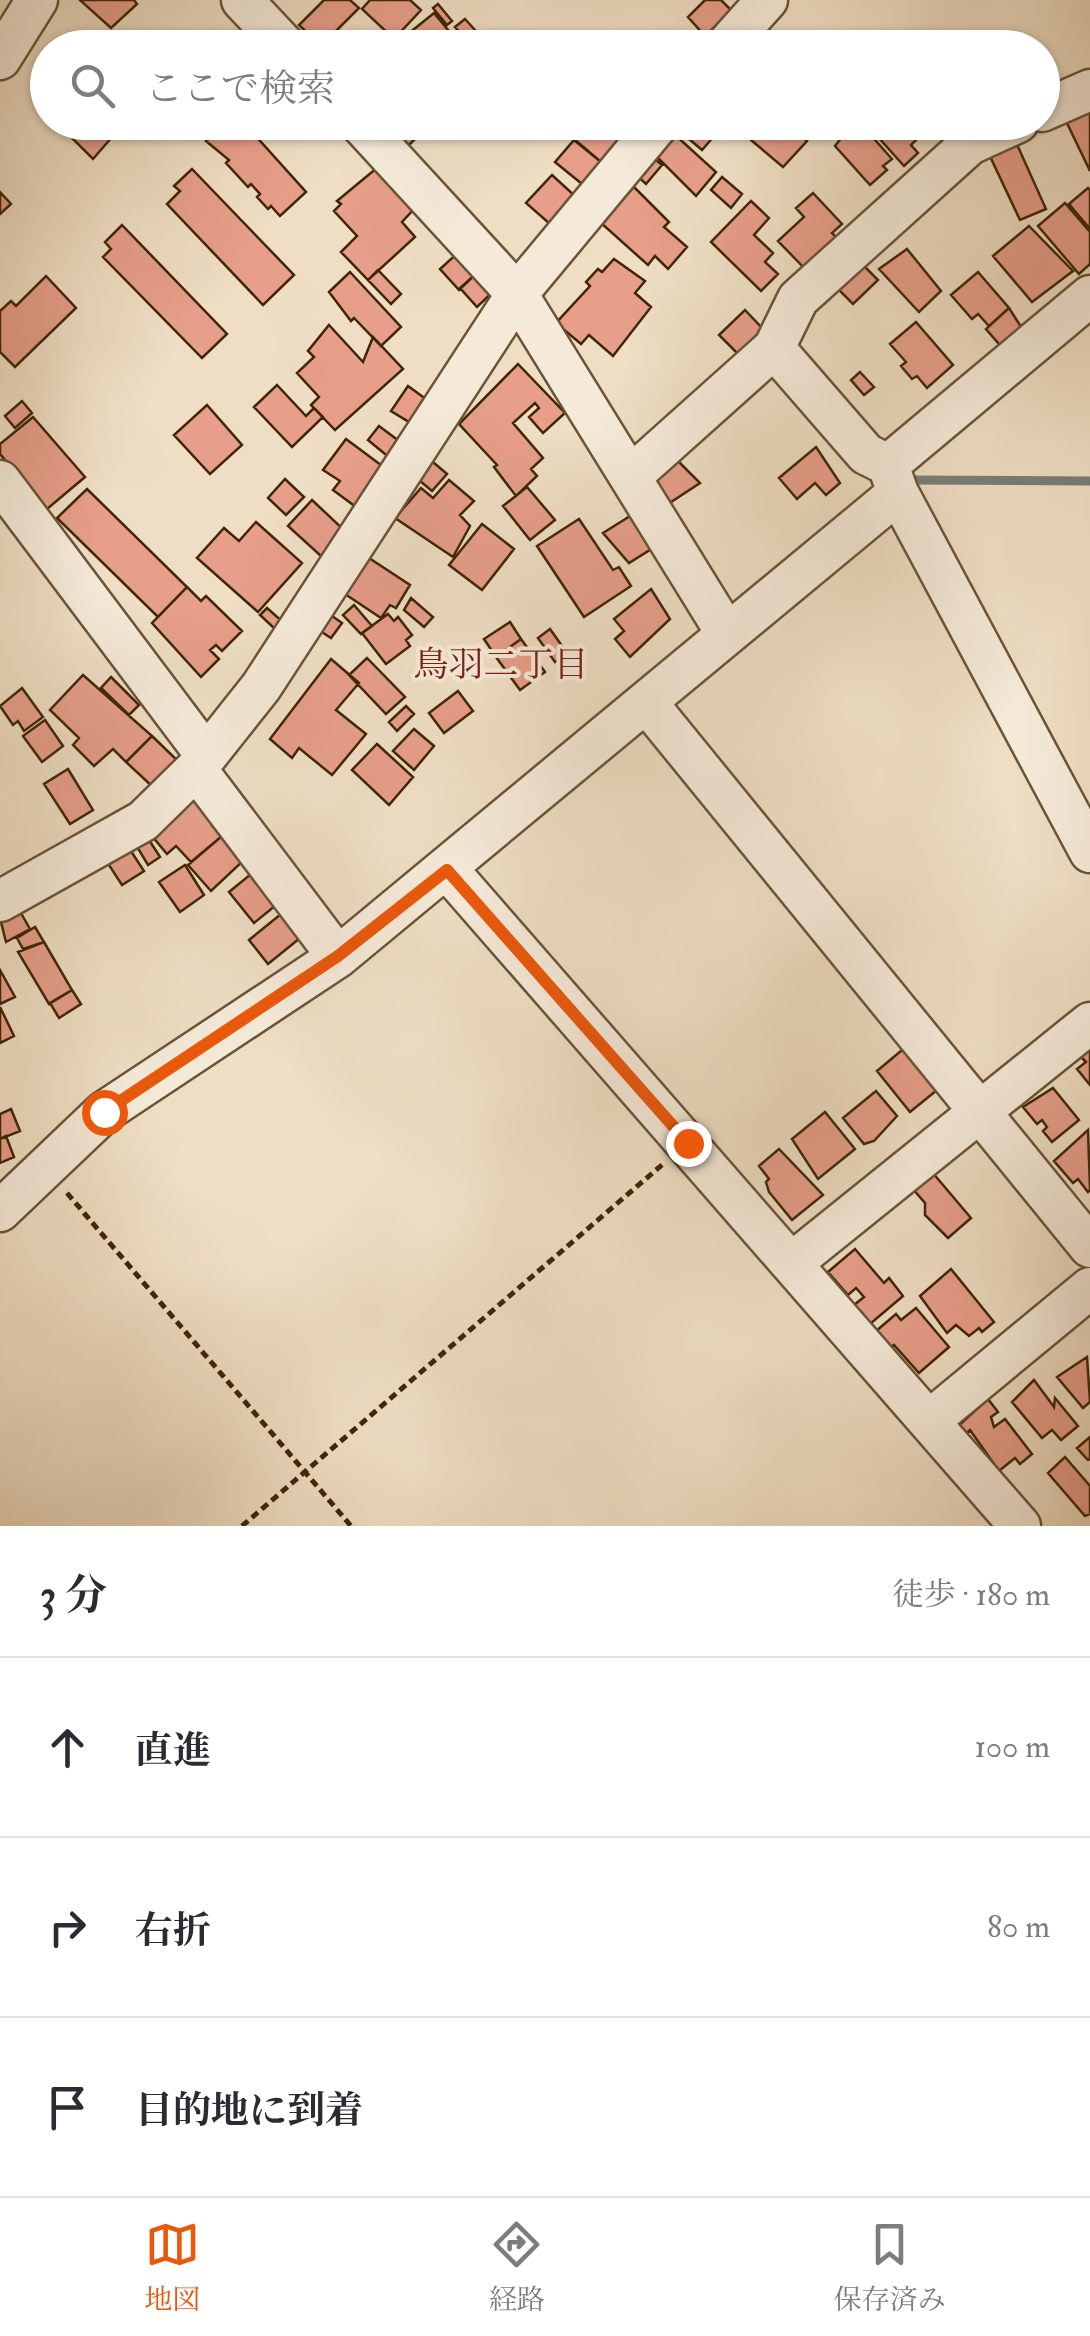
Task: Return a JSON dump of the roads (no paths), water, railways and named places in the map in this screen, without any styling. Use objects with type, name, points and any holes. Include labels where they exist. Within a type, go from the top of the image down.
[{"type":"street","points":[[0,59],[37,0]]},
{"type":"street","points":[[242,0],[270,30]]},
{"type":"street","points":[[740,30],[768,0]]},
{"type":"street","points":[[1060,103],[1090,90]]},
{"type":"street","points":[[376,140],[517,294],[727,634]]},
{"type":"street","points":[[0,901],[143,822],[201,762],[261,687],[517,294],[645,140]]},
{"type":"street","points":[[632,476],[774,348],[798,299],[979,140]]},
{"type":"street","points":[[0,1211],[104,1112],[338,956],[447,870],[727,634],[1090,296]]},
{"type":"street","points":[[774,348],[866,454],[893,479],[1090,852]]},
{"type":"street","points":[[0,481],[338,956]]},
{"type":"street","points":[[646,702],[1089,1243]]},
{"type":"street","points":[[447,870],[794,1262],[1020,1526]]},
{"type":"street","points":[[794,1262],[1090,1023]]},
{"type":"street","points":[[929,1420],[1090,1288]]},
{"type":"waterway","points":[[906,480],[1090,481]]},
{"type":"district","name":"鳥羽二丁目","points":[[501,664]]}]
